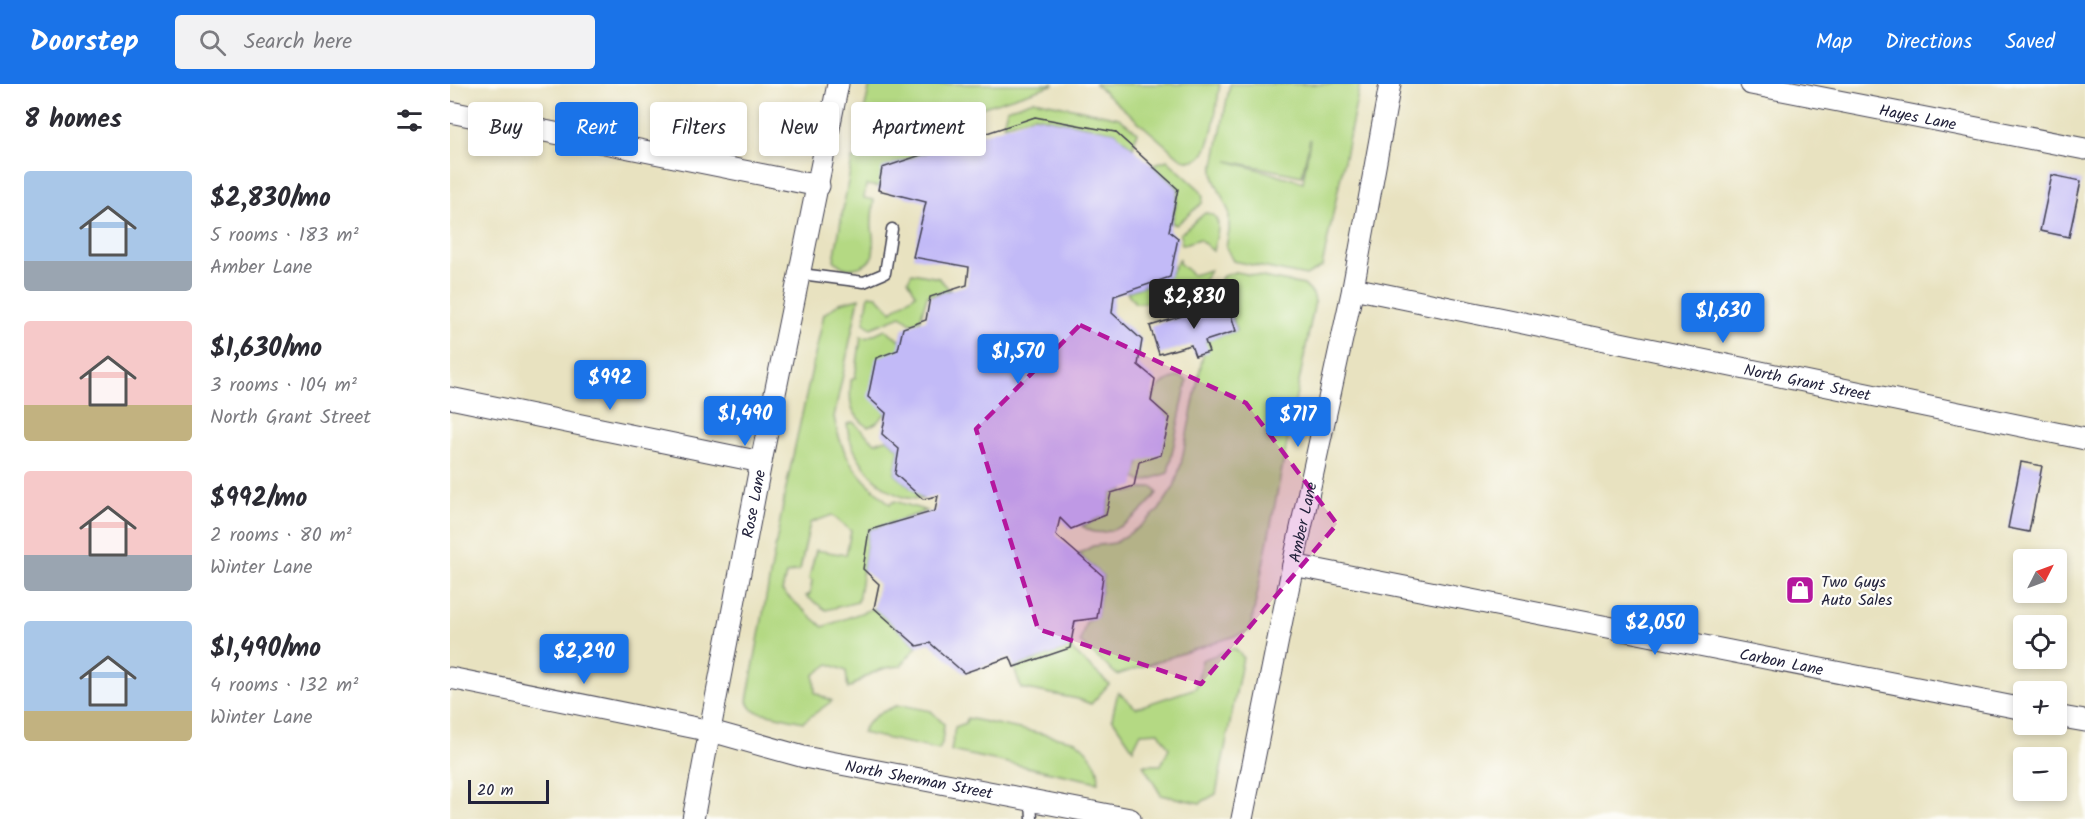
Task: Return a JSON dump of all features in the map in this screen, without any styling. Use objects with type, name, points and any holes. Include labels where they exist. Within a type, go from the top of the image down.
[{"type":"street","name":"Rose Lane","points":[[693,819],[761,462],[838,84]]},
{"type":"street","name":"Amber Lane","points":[[1242,819],[1293,566],[1353,288],[1390,84]]},
{"type":"street","name":"Hayes Lane","points":[[1751,84],[2085,149]]},
{"type":"street","points":[[450,112],[819,186]]},
{"type":"street","name":"North Grant Street","points":[[1353,288],[2085,439]]},
{"type":"street","points":[[450,398],[761,462]]},
{"type":"street","name":"Carbon Lane","points":[[1293,566],[2013,707]]},
{"type":"street","name":"North Sherman Street","points":[[450,678],[711,731],[804,757],[1032,809],[1130,819]]},
{"type":"street","points":[[2067,718],[2085,721]]},
{"type":"lane","points":[[801,274],[864,282],[885,273],[892,229]]},
{"type":"highlighted area","points":[[1080,325],[1246,403],[1337,524],[1201,684],[1038,629],[976,429]]},
{"type":"green space","points":[[870,84],[1055,84],[986,106],[986,102],[866,102]]},
{"type":"green space","points":[[1095,84],[1220,84],[1216,112],[1205,151],[1196,160],[1179,157]]},
{"type":"green space","points":[[1230,84],[1360,84],[1322,267],[1306,276],[1233,261],[1226,247],[1229,212],[1214,179],[1213,170]],"holes":[[[1310,139],[1303,182],[1228,161],[1302,176]]]},
{"type":"green space","points":[[1034,100],[1119,118],[1137,132],[1133,148],[1115,132],[1034,116],[1003,125],[1007,109]]},
{"type":"green space","points":[[861,156],[916,156],[883,168],[879,187],[866,185],[864,198],[874,200],[873,253],[868,263],[848,268],[834,260],[852,159]]},
{"type":"green space","points":[[1167,160],[1199,189],[1203,196],[1202,203],[1176,225],[1172,223],[1179,189],[1151,165]]},
{"type":"green space","points":[[1205,213],[1211,214],[1218,222],[1213,251],[1199,239],[1182,245],[1180,234]]},
{"type":"green space","points":[[1179,258],[1179,263],[1193,275],[1210,270],[1203,283],[1177,295],[1135,303],[1127,292],[1169,277]]},
{"type":"green space","points":[[1236,272],[1304,285],[1313,294],[1315,301],[1250,631],[1117,675],[1080,642],[1086,622],[1097,617],[1103,576],[1078,554],[1093,546],[1115,543],[1138,528],[1159,510],[1174,487],[1181,464],[1206,340],[1236,331],[1229,301],[1221,303],[1215,290],[1223,276]]},
{"type":"green space","points":[[912,273],[939,278],[950,290],[927,296],[920,320],[911,323],[901,316],[871,328],[864,323],[869,295],[877,296],[891,311],[916,294],[908,280]]},
{"type":"green space","points":[[859,298],[834,417],[837,432],[847,456],[860,476],[890,504],[895,501],[927,511],[869,530],[858,602],[826,610],[806,596],[810,594],[812,581],[809,578],[816,550],[846,555],[851,531],[832,515],[810,523],[800,570],[786,574],[782,591],[823,627],[874,608],[917,646],[901,666],[873,673],[848,689],[846,671],[829,664],[814,675],[815,693],[832,701],[803,722],[753,710],[747,701],[787,483],[824,314],[840,303]]},
{"type":"green space","points":[[885,329],[901,341],[886,413],[868,427],[854,412],[850,395],[851,380],[855,378],[861,336],[866,338]]},
{"type":"green space","points":[[1180,376],[1187,381],[1168,473],[1142,482],[1135,478],[1139,462],[1170,418],[1151,401],[1162,384]]},
{"type":"green space","points":[[853,422],[875,443],[887,439],[899,449],[895,474],[923,499],[910,499],[893,492],[865,468],[849,435],[847,424]]},
{"type":"green space","points":[[1153,487],[1157,493],[1138,514],[1121,526],[1103,532],[1091,531],[1082,526],[1106,515],[1111,493],[1123,490],[1126,493]]},
{"type":"green space","points":[[1070,648],[1109,684],[1091,704],[1078,699],[1021,688],[1014,667]]},
{"type":"green space","points":[[1234,648],[1243,657],[1216,794],[1200,803],[1161,795],[1143,765],[1161,765],[1169,748],[1159,732],[1141,733],[1133,749],[1112,718],[1118,692],[1136,708],[1196,688],[1202,660]]},
{"type":"green space","points":[[896,706],[931,711],[944,724],[939,750],[862,733],[871,719]]},
{"type":"green space","points":[[967,718],[1076,741],[1096,765],[1098,782],[951,751],[955,727],[966,723]]},
{"type":"building","points":[[1035,117],[1115,132],[1178,189],[1169,231],[1178,238],[1170,277],[1114,296],[1112,313],[1142,340],[1138,365],[1155,379],[1151,401],[1170,418],[1161,455],[1139,462],[1134,486],[1111,493],[1106,515],[1071,529],[1060,518],[1056,535],[1103,576],[1097,618],[1075,621],[1070,648],[1014,667],[1010,657],[964,673],[930,643],[917,646],[874,608],[879,584],[863,569],[869,530],[935,511],[938,496],[923,499],[895,474],[899,449],[882,434],[886,413],[868,397],[876,358],[898,350],[903,328],[926,320],[930,297],[967,285],[969,267],[913,257],[926,202],[878,190],[882,168],[918,156],[986,156],[986,133]]},
{"type":"building","points":[[2052,175],[2081,181],[2069,237],[2040,231]]},
{"type":"building","points":[[1227,302],[1236,331],[1205,341],[1209,352],[1195,356],[1191,345],[1159,354],[1150,326]]},
{"type":"building","points":[[2021,462],[2042,466],[2029,532],[2008,528]]},
{"type":"place","name":"Two Guys Auto Sales","points":[[1800,590]]}]
